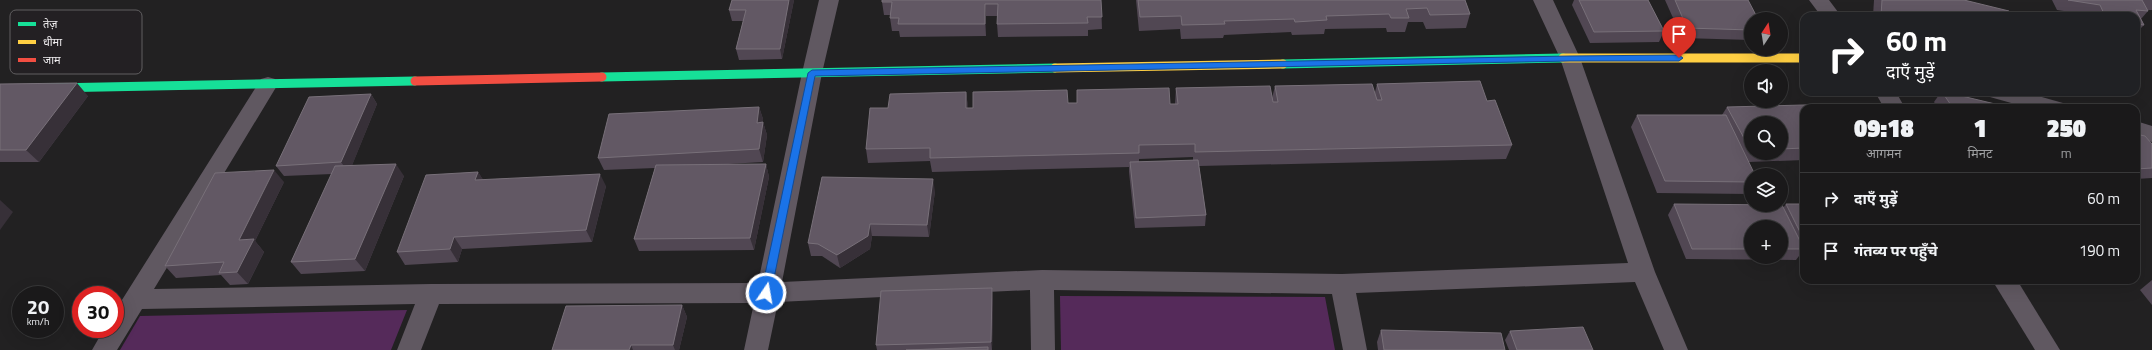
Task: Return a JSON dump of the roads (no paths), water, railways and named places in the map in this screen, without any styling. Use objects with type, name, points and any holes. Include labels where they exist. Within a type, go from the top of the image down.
[{"type":"street","points":[[756,350],[766,293],[812,73],[829,0]]},
{"type":"street","points":[[1543,0],[1570,58],[1643,272],[1676,350]]},
{"type":"street","points":[[1819,0],[1828,12]]},
{"type":"street","points":[[0,89],[1570,58],[1800,58]]},
{"type":"street","points":[[104,350],[268,84]]},
{"type":"street","points":[[2011,96],[2041,104]]},
{"type":"street","points":[[2140,131],[2152,134]]},
{"type":"street","points":[[136,299],[431,294],[766,293],[1042,280],[1342,284],[1643,272]]},
{"type":"street","points":[[1042,280],[1043,350]]},
{"type":"street","points":[[1342,284],[1355,350]]},
{"type":"street","points":[[2007,284],[2048,350]]},
{"type":"street","points":[[409,350],[431,294]]}]
